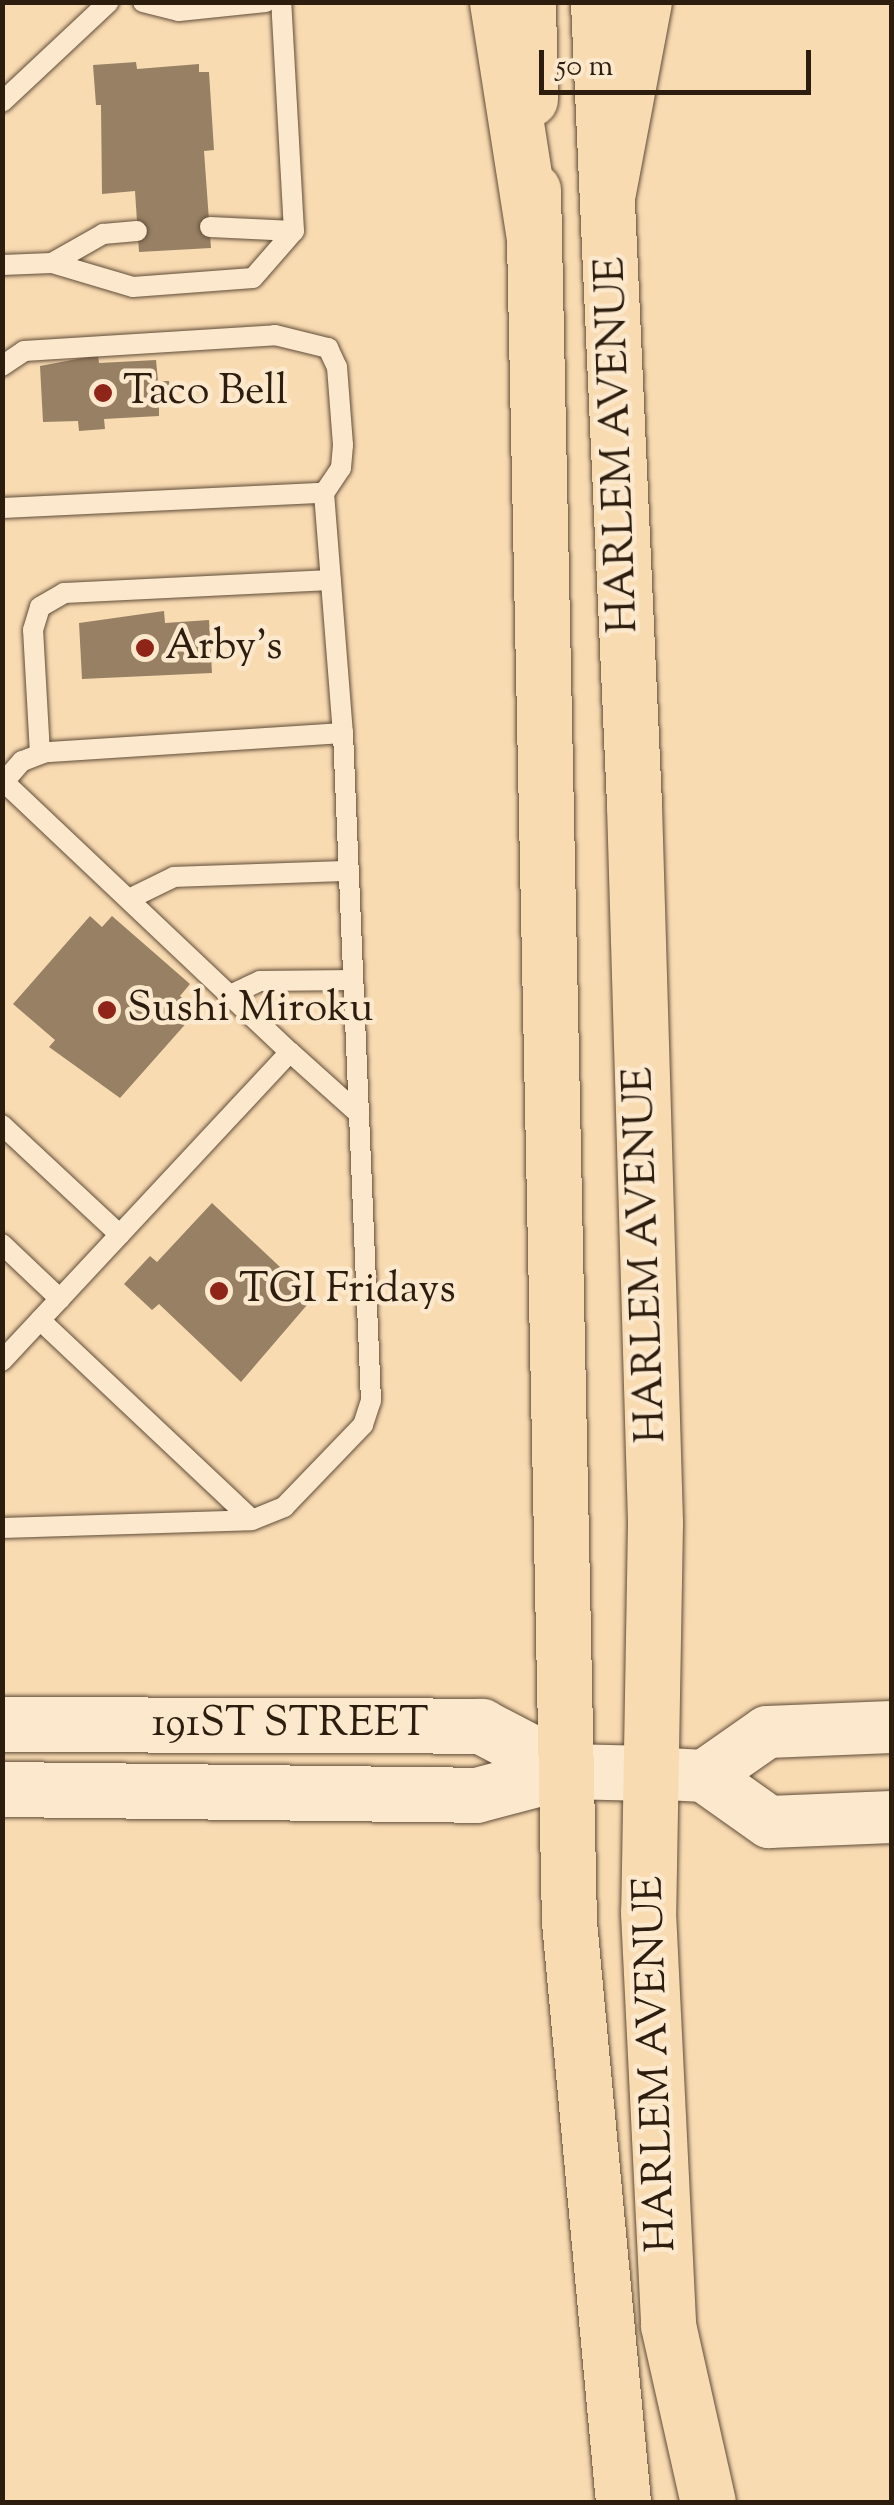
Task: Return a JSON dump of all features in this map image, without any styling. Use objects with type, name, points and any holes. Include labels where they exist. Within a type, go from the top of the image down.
[{"type":"main road","points":[[497,2],[534,237]]},
{"type":"main road","name":"HARLEM AVENUE","points":[[528,2],[569,1922],[622,2502]]},
{"type":"main road","name":"HARLEM AVENUE","points":[[598,2],[656,1522],[648,1912],[668,2325],[708,2502]]},
{"type":"main road","points":[[608,192],[644,2]]},
{"type":"main road","name":"191ST STREET","points":[[2,1724],[481,1726],[567,1771]]},
{"type":"main road","name":"191ST STREET","points":[[2,1790],[476,1794],[567,1771],[649,1773]]},
{"type":"street","points":[[892,1727],[767,1732],[704,1776],[768,1822],[892,1817]]},
{"type":"street","name":"191ST STREET","points":[[649,1773],[704,1776]]},
{"type":"lane","points":[[2,102],[108,2]]},
{"type":"lane","points":[[143,2],[180,11],[266,2]]},
{"type":"lane","points":[[2,265],[52,263],[133,287],[253,278],[294,231],[281,2]]},
{"type":"lane","points":[[210,227],[294,231]]},
{"type":"lane","points":[[52,263],[103,234],[137,231]]},
{"type":"lane","points":[[2,366],[24,351],[276,335],[311,339],[328,348],[336,367],[341,468],[324,493],[343,734],[370,1402],[363,1425],[284,1507],[252,1520],[2,1528]]},
{"type":"lane","points":[[2,508],[324,493]]},
{"type":"lane","points":[[40,754],[33,630],[40,608],[64,593],[331,580]]},
{"type":"lane","points":[[343,734],[40,754],[22,760],[3,781],[359,1114]]},
{"type":"lane","points":[[129,899],[174,877],[349,871]]},
{"type":"lane","points":[[230,995],[260,981],[353,980]]},
{"type":"lane","points":[[2,1361],[290,1052]]},
{"type":"lane","points":[[2,1125],[120,1235]]},
{"type":"lane","points":[[2,1244],[60,1299]]},
{"type":"lane","points":[[40,1320],[252,1520]]},
{"type":"building","points":[[136,62],[137,69],[199,64],[199,72],[209,72],[214,150],[204,151],[211,248],[139,252],[135,191],[102,194],[101,105],[96,105],[93,65]]},
{"type":"building","name":"Taco Bell","points":[[98,355],[99,363],[156,360],[158,381],[169,381],[171,405],[159,406],[159,416],[104,419],[105,429],[79,431],[78,421],[43,422],[40,366]]},
{"type":"building","name":"Arby's","points":[[164,611],[165,623],[209,620],[212,673],[82,679],[79,623]]},
{"type":"building","points":[[90,916],[102,927],[112,916],[190,984],[180,996],[197,1011],[120,1098],[49,1047],[55,1040],[13,1004]]},
{"type":"building","name":"TGI Fridays","points":[[212,1203],[313,1298],[241,1382],[159,1304],[152,1310],[124,1284],[150,1256],[157,1262]]},
{"type":"place","name":"Taco Bell","points":[[103,393]]},
{"type":"place","name":"Arby's","points":[[145,648]]},
{"type":"place","name":"Sushi Miroku","points":[[107,1010]]},
{"type":"place","name":"TGI Fridays","points":[[219,1291]]}]
